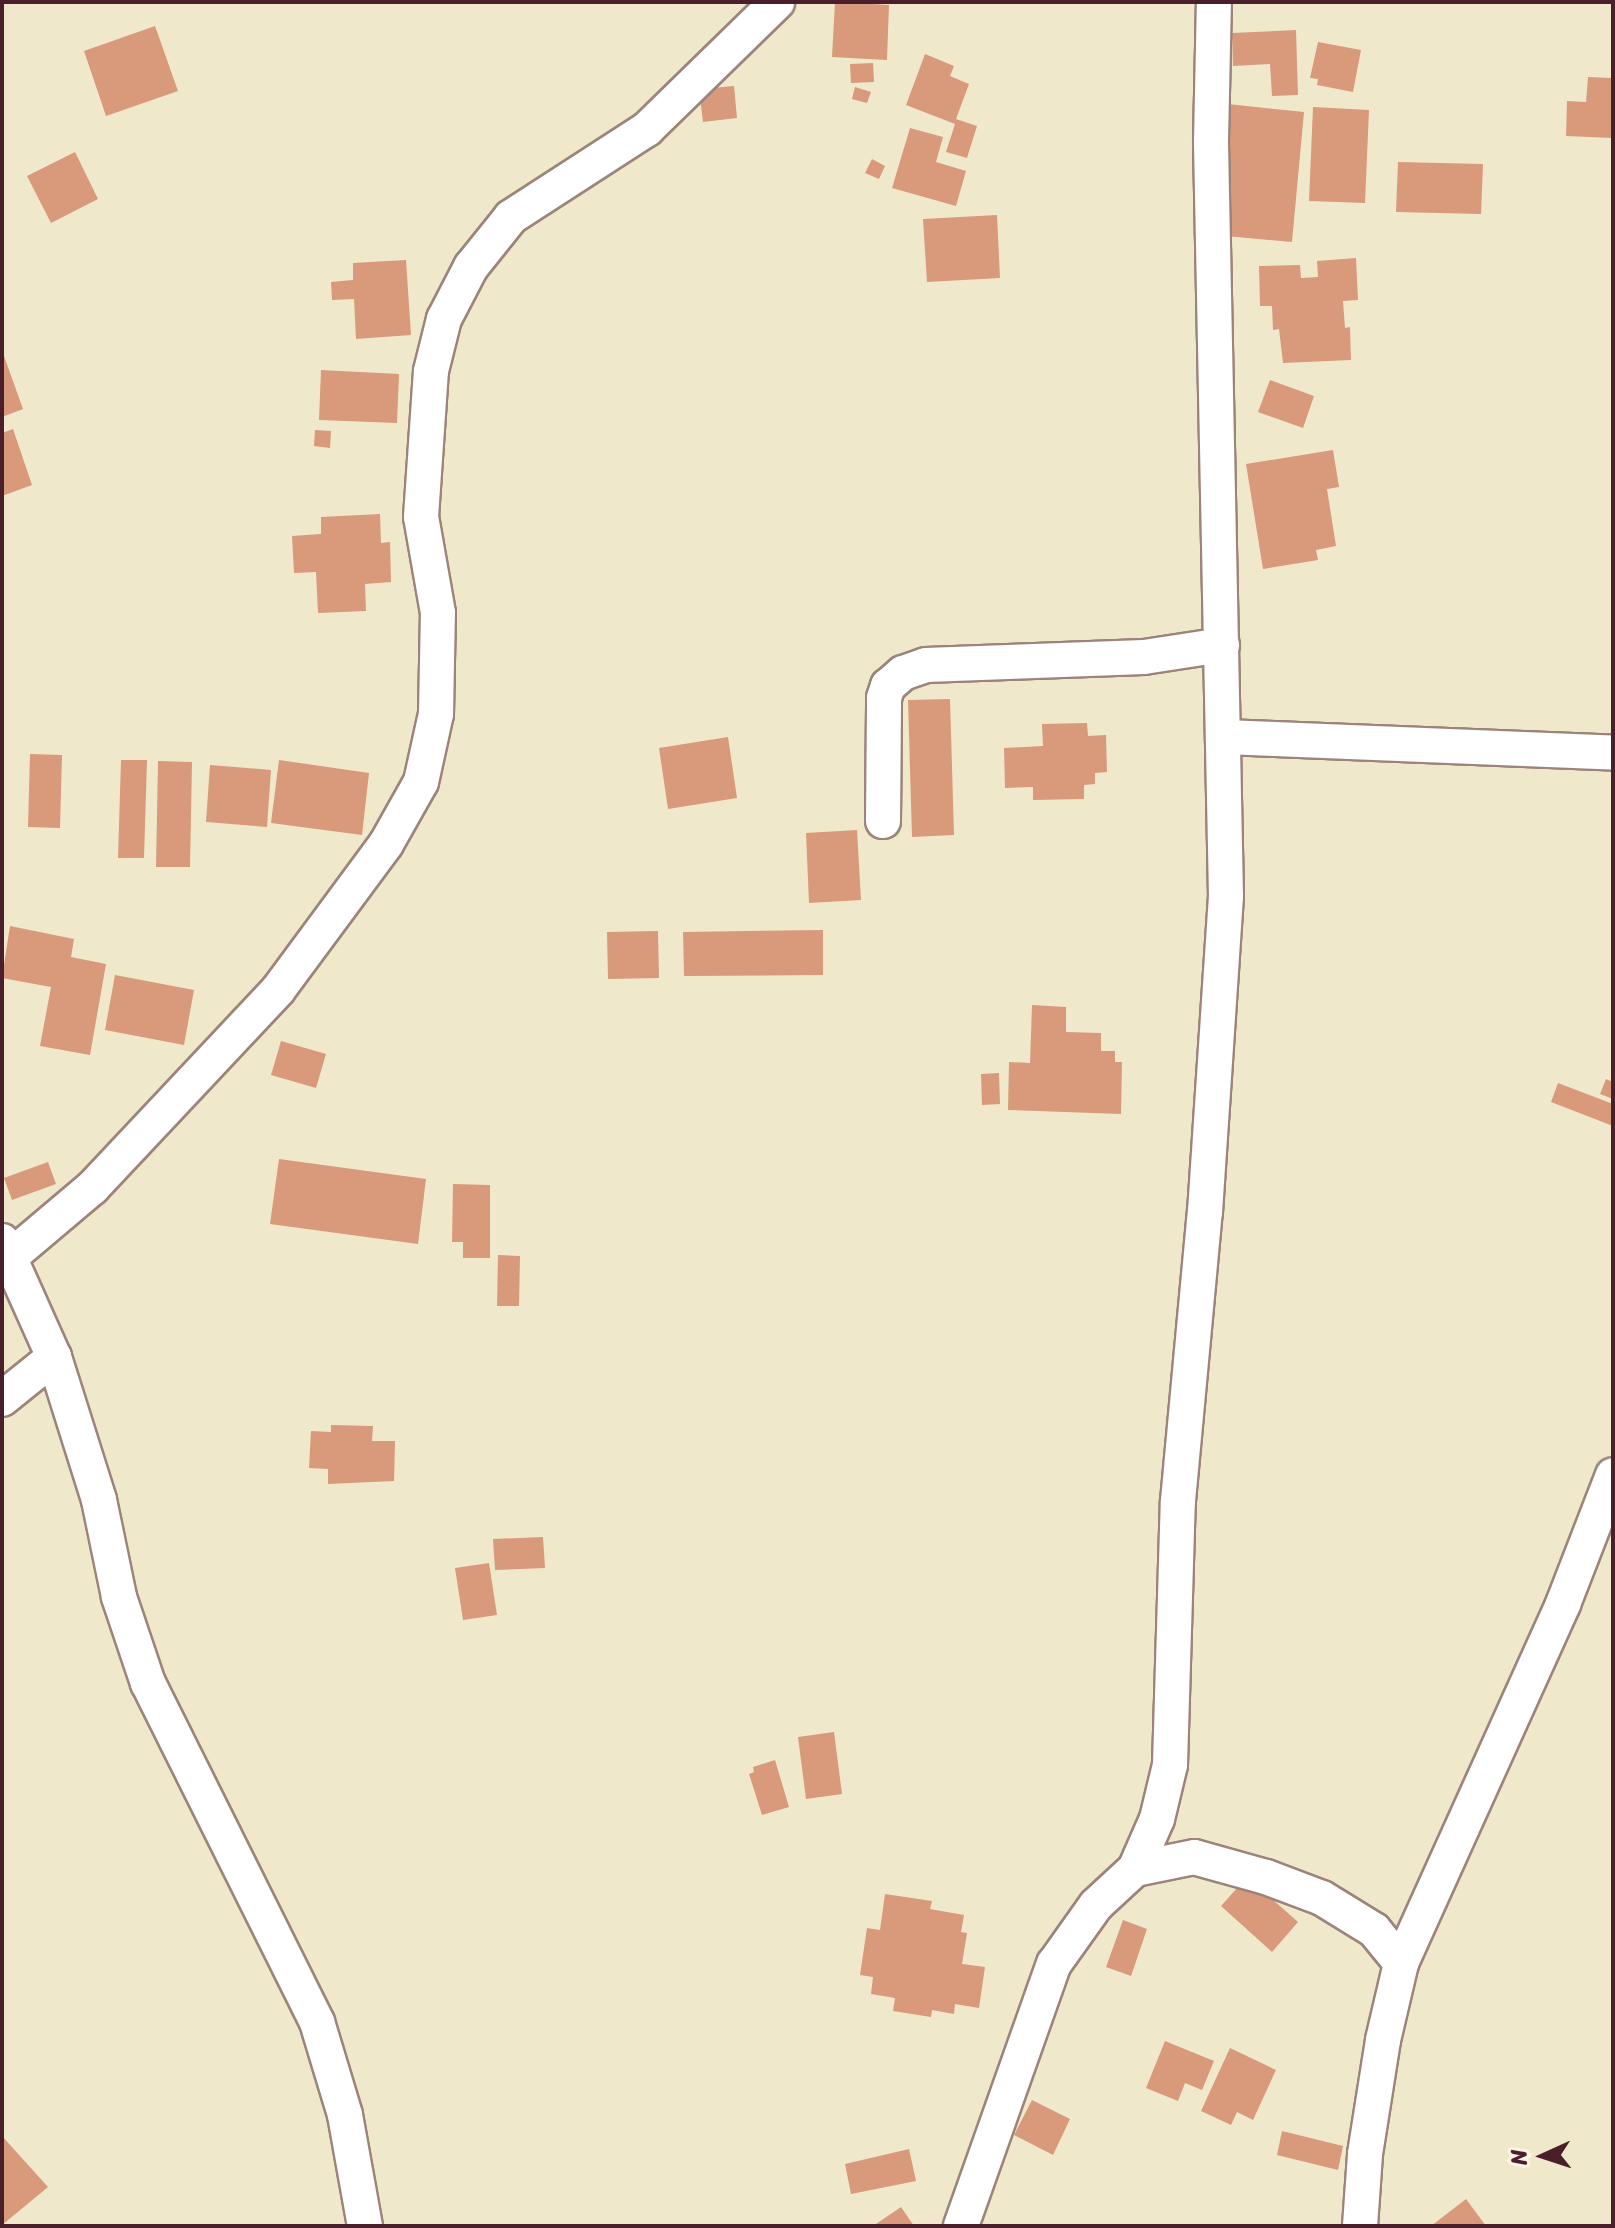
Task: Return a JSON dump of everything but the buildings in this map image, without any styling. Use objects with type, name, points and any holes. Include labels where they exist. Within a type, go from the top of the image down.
[{"type":"street","points":[[365,2226],[345,2115],[317,2022],[148,1683],[119,1597],[99,1500],[54,1357],[6,1250],[93,1187],[278,990],[386,844],[421,782],[436,714],[438,613],[421,517],[431,371],[444,319],[471,267],[511,217],[647,129],[777,2]]},
{"type":"street","points":[[961,2226],[1054,1964],[1096,1905],[1135,1869],[1157,1819],[1170,1765],[1178,1501],[1205,1212],[1226,897],[1211,141],[1214,2]]},
{"type":"street","points":[[883,821],[884,698],[888,686],[903,673],[926,665],[1144,657],[1222,645]]},
{"type":"street","points":[[1223,737],[1613,753]]},
{"type":"street","points":[[2,1399],[54,1357]]},
{"type":"street","points":[[1360,2226],[1365,2154],[1383,2040],[1401,1963],[1563,1604],[1613,1475]]},
{"type":"street","points":[[1135,1869],[1194,1857],[1266,1877],[1322,1898],[1374,1930],[1401,1963]]}]
